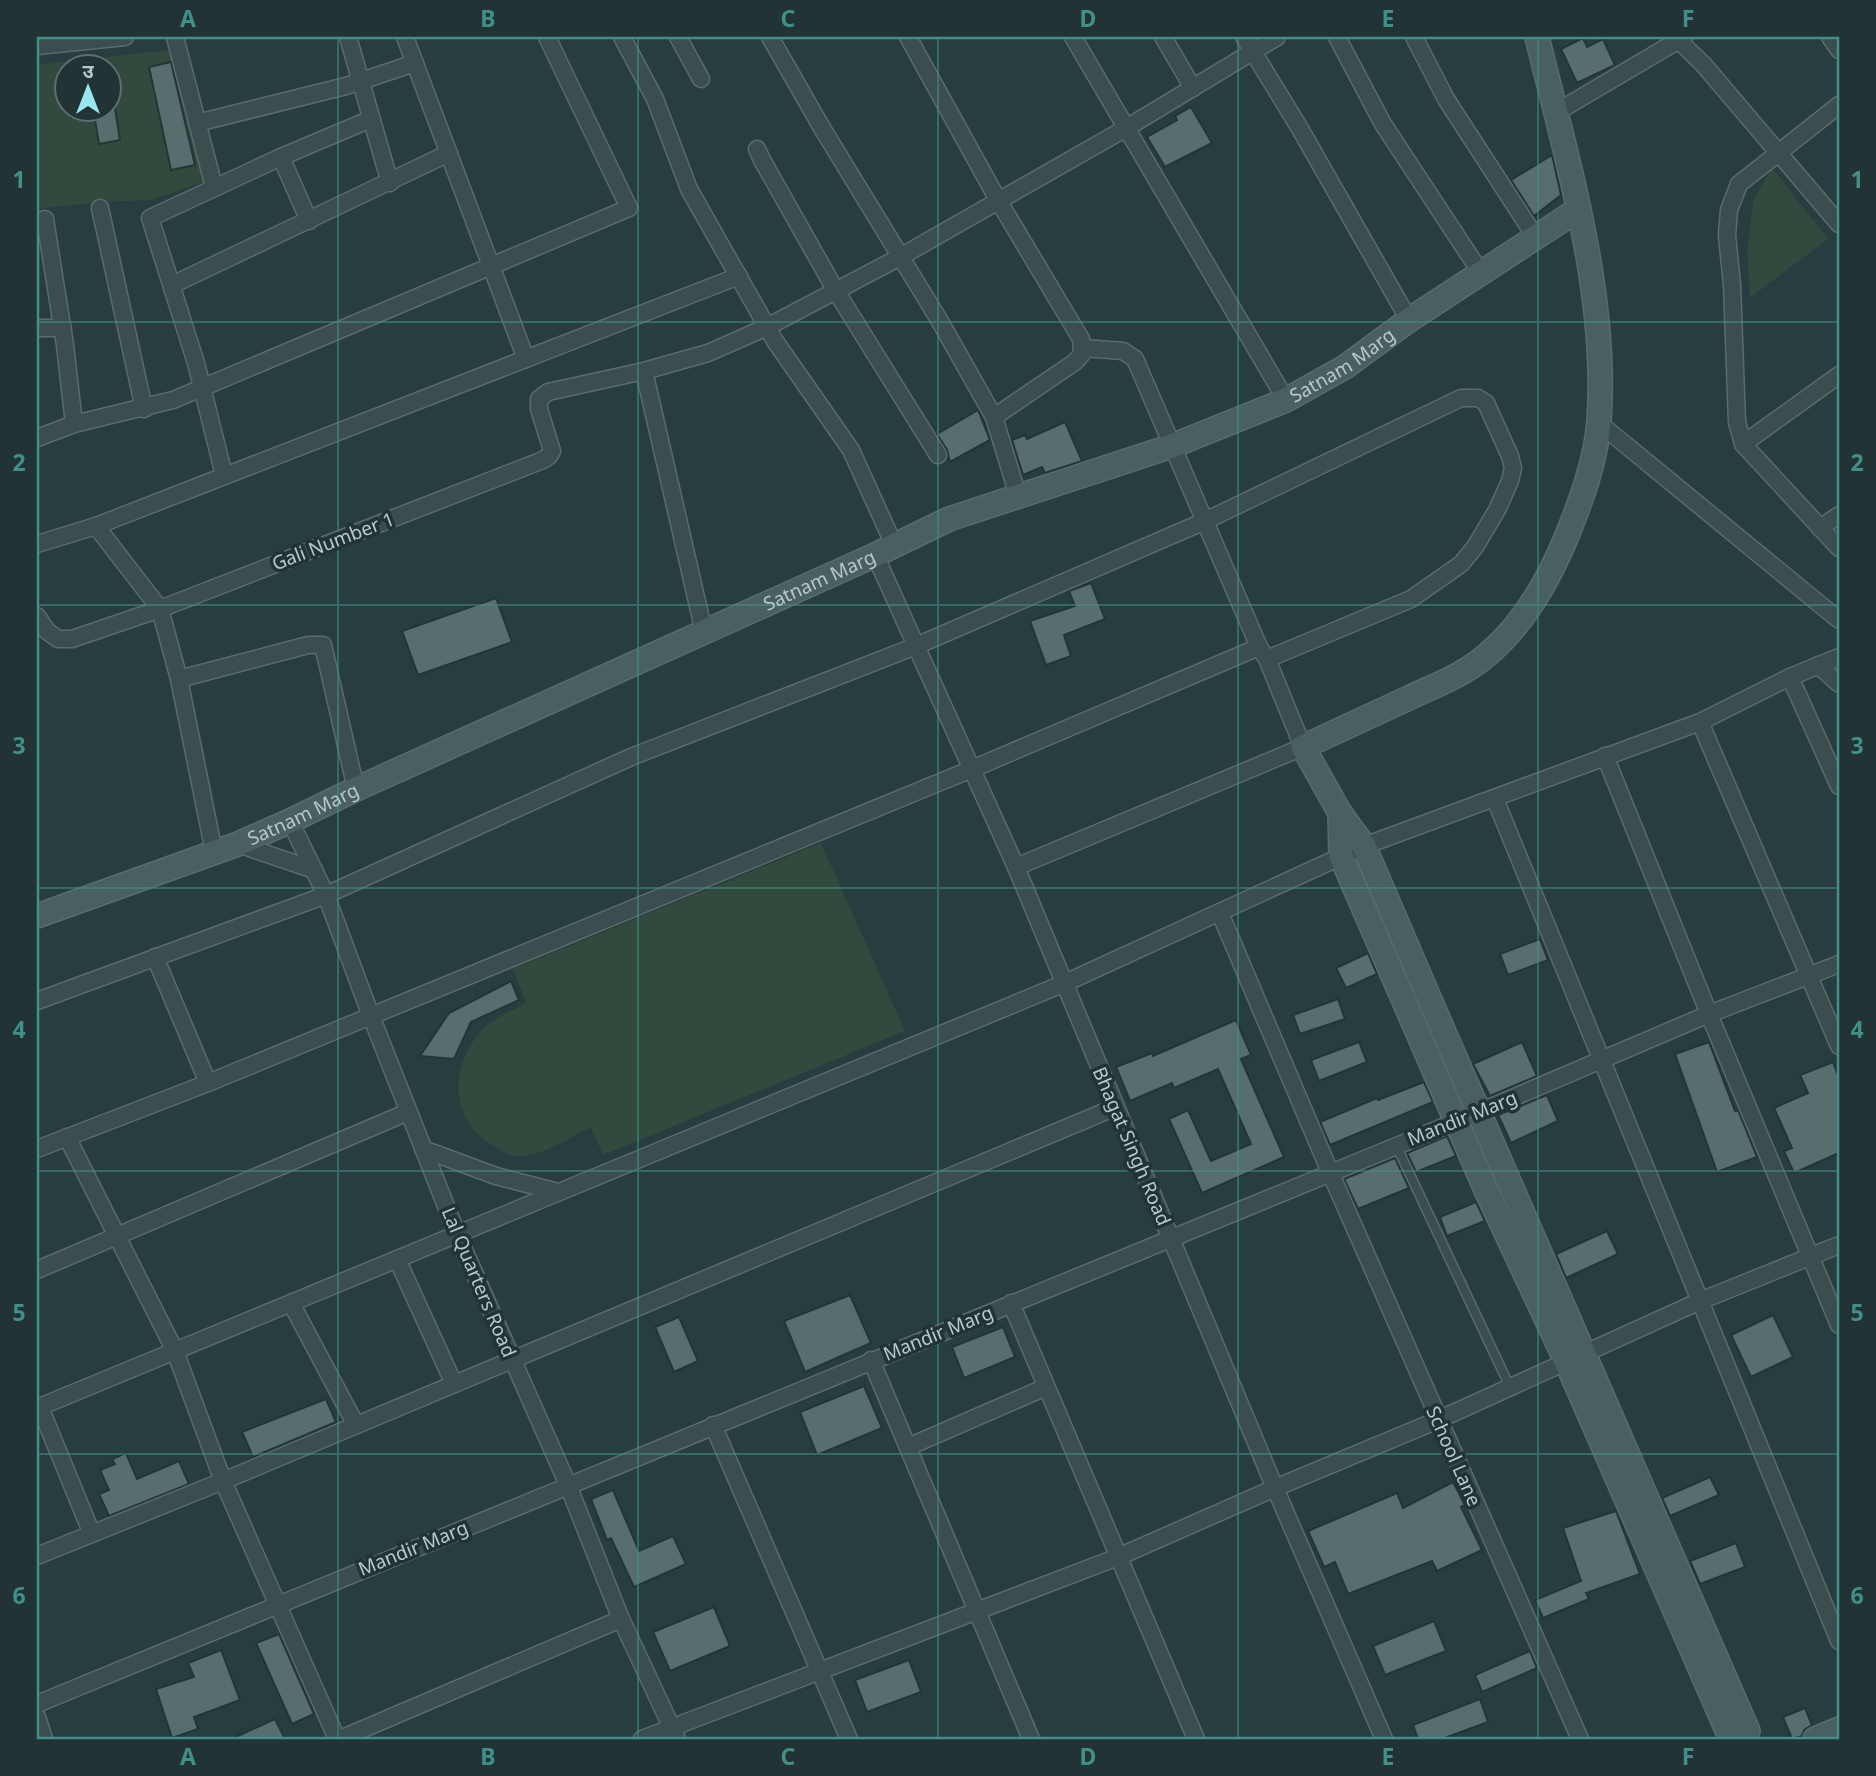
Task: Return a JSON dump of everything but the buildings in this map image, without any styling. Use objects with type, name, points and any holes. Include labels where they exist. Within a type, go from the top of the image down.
[{"type":"street","points":[[37,46],[81,39],[125,37]]},
{"type":"street","points":[[175,37],[214,187]]},
{"type":"street","points":[[348,37],[390,183]]},
{"type":"street","points":[[405,37],[526,359]]},
{"type":"street","points":[[37,438],[74,424],[144,409],[203,388],[629,208],[547,37]]},
{"type":"street","name":"Bhagat Singh Road","points":[[622,37],[655,99],[689,189],[767,327],[851,450],[916,646],[1016,867],[1275,1488],[1384,1739]]},
{"type":"street","points":[[678,37],[701,79]]},
{"type":"street","points":[[770,37],[994,417],[1018,496]]},
{"type":"street","points":[[908,37],[998,200],[1082,339],[1082,355],[1075,362],[994,417]]},
{"type":"street","points":[[1073,37],[1286,400]]},
{"type":"street","points":[[1163,37],[1193,88]]},
{"type":"street","points":[[1244,37],[1299,127],[1409,320]]},
{"type":"street","points":[[704,632],[644,371],[708,353],[767,327],[836,291],[1128,127],[1278,37]]},
{"type":"street","points":[[1337,37],[1383,124],[1481,273]]},
{"type":"street","points":[[1414,37],[1446,99],[1536,238]]},
{"type":"street","points":[[1016,867],[1303,747],[1464,672],[1489,654],[1537,596],[1571,526],[1590,469],[1599,423],[1601,348],[1579,209],[1536,37]]},
{"type":"street","points":[[1830,37],[1839,50]]},
{"type":"street","points":[[1555,113],[1679,38],[1839,224]]},
{"type":"street","points":[[197,123],[361,81],[415,63]]},
{"type":"street","points":[[1839,105],[1739,184],[1729,210],[1727,235],[1732,285],[1737,422],[1743,444],[1839,548]]},
{"type":"street","points":[[223,475],[203,388],[150,218],[214,187],[371,119]]},
{"type":"street","points":[[757,149],[836,291],[938,455]]},
{"type":"street","points":[[172,285],[449,153]]},
{"type":"street","points":[[281,157],[309,221]]},
{"type":"street","points":[[100,208],[144,409]]},
{"type":"street","name":"Satnam Marg","points":[[37,916],[238,844],[949,519],[1172,446],[1286,400],[1345,367],[1409,320],[1579,209]]},
{"type":"street","points":[[45,219],[74,424]]},
{"type":"street","points":[[37,544],[96,526],[739,276]]},
{"type":"street","points":[[37,328],[62,328]]},
{"type":"street","points":[[1083,348],[1123,351],[1135,359],[1303,747],[1340,813],[1364,846],[1467,1117]]},
{"type":"street","name":"Gali Number 1","points":[[37,616],[47,631],[58,639],[72,639],[159,609],[550,456],[552,444],[539,409],[540,399],[548,392],[644,371]]},
{"type":"street","points":[[1743,444],[1839,375]]},
{"type":"street","points":[[37,1002],[326,895],[631,757],[916,646],[1205,521],[1461,398],[1478,398],[1486,403],[1510,456],[1513,468],[1510,481],[1497,510],[1461,564],[1411,598],[1263,653],[972,769],[208,1083],[37,1149]]},
{"type":"street","points":[[1599,423],[1839,620]]},
{"type":"street","points":[[1820,528],[1839,515]]},
{"type":"street","points":[[96,526],[159,609],[179,679],[214,852]]},
{"type":"street","points":[[179,679],[308,645],[323,645],[356,789]]},
{"type":"street","points":[[92,1534],[39,1408],[1065,983],[1364,846],[1700,722],[1790,677],[1839,657]]},
{"type":"street","points":[[1818,665],[1839,684]]},
{"type":"street","points":[[1790,677],[1839,786]]},
{"type":"street","points":[[1700,722],[1839,1046]]},
{"type":"street","points":[[1605,756],[1839,1325]]},
{"type":"street","points":[[1495,799],[1839,1641]]},
{"type":"street","points":[[1340,813],[1342,856],[1467,1117],[1743,1737]]},
{"type":"street","name":"Lal Quarters Road","points":[[290,821],[326,895],[370,1016],[457,1234],[568,1485],[621,1619],[674,1733]]},
{"type":"street","points":[[238,844],[314,870]]},
{"type":"street","name":"School Lane","points":[[1220,913],[1438,1420],[1580,1739]]},
{"type":"street","points":[[155,957],[208,1083]]},
{"type":"street","name":"Mandir Marg","points":[[37,1704],[275,1604],[1467,1117],[1709,1014],[1839,964]]},
{"type":"street","points":[[37,1556],[223,1481],[1116,1107]]},
{"type":"street","points":[[37,1270],[408,1112]]},
{"type":"street","points":[[66,1137],[175,1351],[223,1481],[275,1604],[339,1739],[621,1619]]},
{"type":"street","points":[[423,1149],[496,1176],[558,1192]]},
{"type":"street","points":[[642,1739],[674,1733],[819,1671],[1118,1557],[1438,1420],[1700,1301],[1839,1245]]},
{"type":"street","points":[[397,1259],[454,1384]]},
{"type":"street","points":[[291,1303],[356,1425]]},
{"type":"street","points":[[1011,1303],[1196,1739]]},
{"type":"street","points":[[872,1360],[1031,1739]]},
{"type":"street","points":[[908,1447],[1046,1387]]},
{"type":"street","points":[[713,1425],[849,1739]]},
{"type":"street","points":[[37,1717],[44,1739]]},
{"type":"street","points":[[1815,1739],[1839,1729]]},
{"type":"lane","points":[[1396,1146],[1510,1387]]},
{"type":"green space","points":[[187,48],[210,179],[152,200],[37,209],[37,65],[52,63],[52,122],[122,122],[122,55]]},
{"type":"green space","points":[[1772,168],[1828,239],[1750,298],[1747,251],[1753,202]]},
{"type":"green space","points":[[821,843],[905,1031],[603,1155],[591,1127],[541,1152],[520,1156],[505,1153],[491,1144],[467,1121],[458,1092],[459,1076],[470,1046],[485,1027],[526,1003],[513,969]]}]
